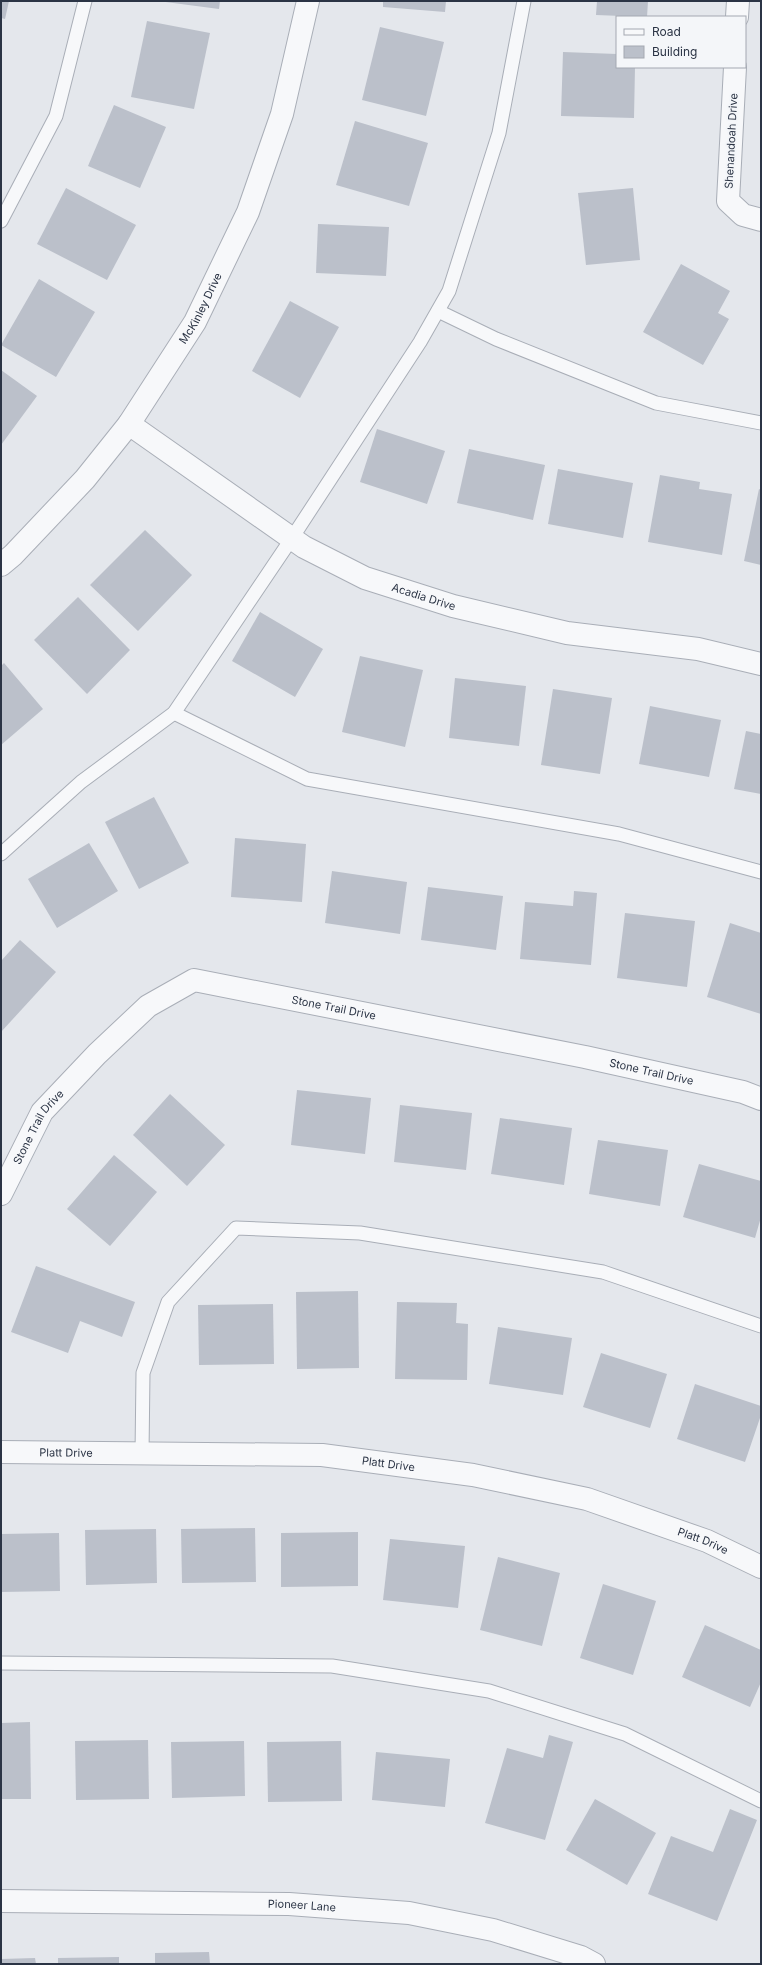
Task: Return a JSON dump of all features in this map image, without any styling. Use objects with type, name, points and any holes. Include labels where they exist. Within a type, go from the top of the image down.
[{"type":"street","name":"McKinley Drive","points":[[1,565],[13,555],[85,479],[129,424],[195,322],[248,212],[282,114],[308,1]]},
{"type":"street","points":[[737,16],[738,1]]},
{"type":"street","name":"Shenandoah Drive","points":[[734,68],[728,201],[743,215],[761,220]]},
{"type":"street","name":"Acadia Drive","points":[[129,424],[304,546],[366,578],[453,606],[567,633],[698,649],[761,664]]},
{"type":"street","name":"Stone Trail Drive","points":[[1,1194],[42,1112],[97,1054],[148,1006],[194,980],[585,1057],[743,1092],[761,1099]]},
{"type":"street","name":"Platt Drive","points":[[1,1452],[322,1455],[473,1475],[587,1499],[707,1541],[761,1567]]},
{"type":"street","name":"Pioneer Lane","points":[[1,1901],[289,1904],[409,1913],[493,1930],[581,1957],[594,1964]]},
{"type":"lane","points":[[1,221],[56,116],[85,1]]},
{"type":"lane","points":[[1,854],[81,782],[174,713],[292,538],[420,342],[449,291],[499,133],[524,1]]},
{"type":"lane","points":[[438,311],[496,339],[656,403],[761,423]]},
{"type":"lane","points":[[174,713],[307,779],[619,834],[761,872]]},
{"type":"lane","points":[[142,1454],[143,1373],[168,1302],[236,1228],[360,1233],[603,1272],[761,1326]]},
{"type":"lane","points":[[1,1663],[332,1666],[489,1691],[625,1734],[761,1801]]},
{"type":"building","points":[[1,1],[9,1],[5,19],[1,18]]},
{"type":"building","points":[[158,1],[220,1],[219,9]]},
{"type":"building","points":[[383,1],[446,1],[445,12],[383,7]]},
{"type":"building","points":[[597,1],[648,1],[647,16],[596,15]]},
{"type":"building","points":[[147,21],[210,33],[194,109],[131,97]]},
{"type":"building","points":[[380,27],[444,42],[426,116],[362,100]]},
{"type":"building","points":[[563,52],[616,54],[616,68],[635,68],[634,118],[561,116]]},
{"type":"building","points":[[114,105],[166,127],[140,188],[88,166]]},
{"type":"building","points":[[355,121],[428,143],[409,206],[336,185]]},
{"type":"building","points":[[66,188],[136,225],[107,280],[37,244]]},
{"type":"building","points":[[633,188],[640,260],[586,265],[578,193]]},
{"type":"building","points":[[318,224],[389,227],[386,276],[316,273]]},
{"type":"building","points":[[681,264],[730,291],[718,313],[729,319],[703,365],[643,332]]},
{"type":"building","points":[[39,279],[95,312],[56,377],[1,345]]},
{"type":"building","points":[[290,301],[339,327],[300,398],[252,371]]},
{"type":"building","points":[[1,370],[37,396],[1,445]]},
{"type":"building","points":[[377,429],[445,451],[427,504],[360,482]]},
{"type":"building","points":[[469,449],[545,465],[533,520],[457,503]]},
{"type":"building","points":[[558,469],[633,483],[623,538],[548,524]]},
{"type":"building","points":[[660,475],[700,482],[699,489],[732,494],[722,555],[648,542]]},
{"type":"building","points":[[759,489],[761,490],[761,565],[744,561]]},
{"type":"building","points":[[145,530],[192,575],[138,631],[90,585]]},
{"type":"building","points":[[78,597],[130,650],[87,694],[34,640]]},
{"type":"building","points":[[260,612],[323,649],[295,697],[232,661]]},
{"type":"building","points":[[360,656],[423,670],[405,747],[342,732]]},
{"type":"building","points":[[4,663],[43,709],[1,745],[1,666]]},
{"type":"building","points":[[455,678],[526,686],[519,746],[449,738]]},
{"type":"building","points":[[553,689],[612,698],[600,774],[541,765]]},
{"type":"building","points":[[650,706],[721,720],[709,777],[639,764]]},
{"type":"building","points":[[746,731],[761,734],[761,794],[734,789]]},
{"type":"building","points":[[154,797],[189,863],[139,889],[105,822]]},
{"type":"building","points":[[235,838],[306,844],[302,902],[231,897]]},
{"type":"building","points":[[89,843],[118,891],[57,928],[28,879]]},
{"type":"building","points":[[332,871],[407,882],[400,934],[325,923]]},
{"type":"building","points":[[428,887],[503,896],[496,950],[421,940]]},
{"type":"building","points":[[574,891],[597,893],[591,965],[520,959],[525,902],[573,906]]},
{"type":"building","points":[[625,913],[695,921],[687,987],[617,978]]},
{"type":"building","points":[[730,923],[761,933],[761,1014],[707,997]]},
{"type":"building","points":[[20,940],[56,972],[1,1032],[1,961]]},
{"type":"building","points":[[297,1090],[371,1098],[365,1154],[291,1145]]},
{"type":"building","points":[[170,1094],[225,1145],[187,1186],[133,1135]]},
{"type":"building","points":[[400,1105],[472,1113],[466,1170],[394,1162]]},
{"type":"building","points":[[500,1118],[572,1128],[564,1185],[491,1174]]},
{"type":"building","points":[[598,1140],[668,1150],[660,1206],[589,1194]]},
{"type":"building","points":[[114,1155],[157,1192],[110,1246],[67,1209]]},
{"type":"building","points":[[699,1164],[761,1181],[761,1217],[755,1238],[683,1217]]},
{"type":"building","points":[[36,1266],[135,1302],[122,1337],[80,1321],[68,1353],[11,1332]]},
{"type":"building","points":[[358,1291],[359,1368],[297,1369],[296,1292]]},
{"type":"building","points":[[397,1302],[457,1303],[456,1323],[468,1324],[467,1380],[395,1379]]},
{"type":"building","points":[[273,1304],[274,1364],[199,1365],[198,1305]]},
{"type":"building","points":[[498,1327],[572,1338],[563,1395],[489,1384]]},
{"type":"building","points":[[601,1353],[667,1374],[650,1428],[583,1407]]},
{"type":"building","points":[[695,1384],[761,1406],[761,1415],[745,1462],[677,1439]]},
{"type":"building","points":[[255,1528],[256,1582],[182,1583],[181,1529]]},
{"type":"building","points":[[156,1529],[157,1583],[86,1585],[85,1530]]},
{"type":"building","points":[[358,1532],[358,1586],[281,1587],[281,1533]]},
{"type":"building","points":[[59,1533],[60,1591],[1,1592],[1,1534]]},
{"type":"building","points":[[390,1539],[465,1546],[458,1608],[383,1600]]},
{"type":"building","points":[[498,1557],[560,1573],[542,1646],[480,1630]]},
{"type":"building","points":[[603,1584],[656,1601],[633,1675],[580,1658]]},
{"type":"building","points":[[705,1625],[761,1650],[761,1682],[750,1707],[682,1677]]},
{"type":"building","points":[[30,1722],[31,1799],[1,1799],[1,1723]]},
{"type":"building","points":[[549,1735],[573,1742],[545,1840],[485,1823],[507,1748],[543,1758]]},
{"type":"building","points":[[148,1740],[149,1799],[76,1800],[75,1741]]},
{"type":"building","points":[[244,1741],[245,1796],[172,1798],[171,1742]]},
{"type":"building","points":[[341,1741],[342,1801],[268,1802],[267,1742]]},
{"type":"building","points":[[376,1752],[450,1759],[445,1807],[372,1800]]},
{"type":"building","points":[[595,1799],[656,1833],[627,1885],[566,1850]]},
{"type":"building","points":[[730,1809],[757,1820],[717,1921],[648,1894],[671,1836],[713,1852]]},
{"type":"building","points":[[209,1952],[210,1964],[155,1964],[155,1953]]},
{"type":"building","points":[[119,1957],[119,1964],[58,1964],[58,1958]]},
{"type":"building","points":[[35,1958],[36,1964],[1,1964],[1,1959]]}]
